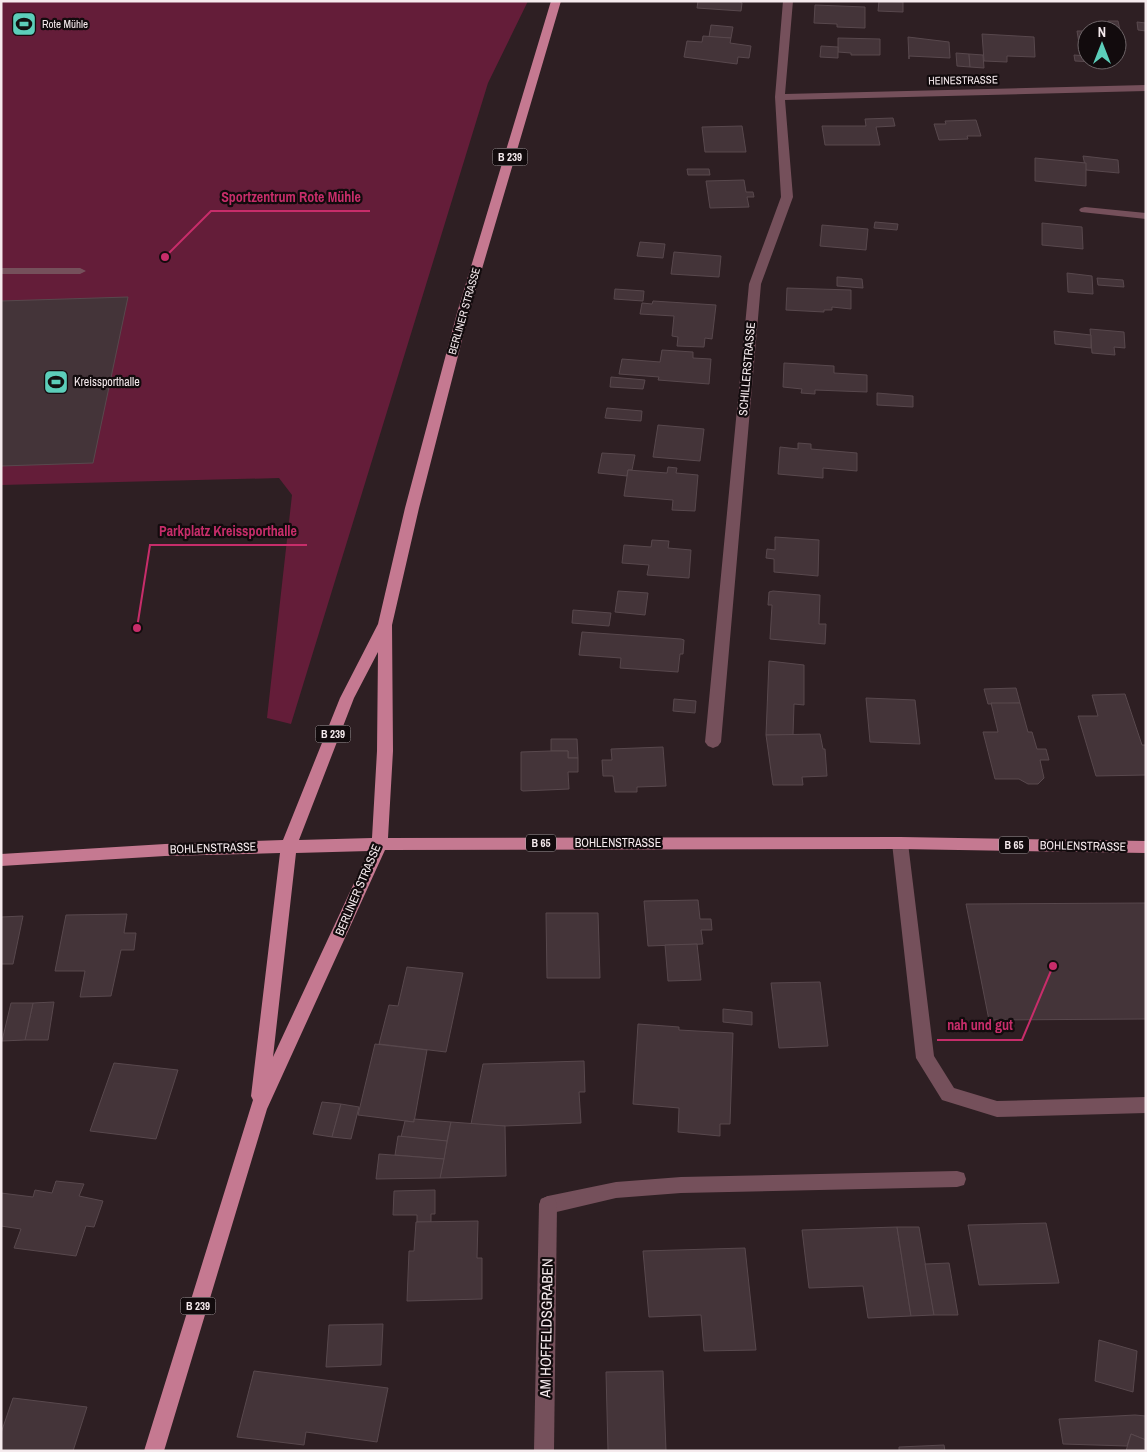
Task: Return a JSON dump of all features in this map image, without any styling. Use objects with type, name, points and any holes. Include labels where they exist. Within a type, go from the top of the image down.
[{"type":"main road","name":"BERLINER STRASSE","points":[[154,1451],[258,1109],[380,844],[385,751],[385,625],[412,508],[462,313],[556,1]]},
{"type":"main road","name":"BERLINER STRASSE","points":[[258,1109],[289,846],[347,698],[385,625]]},
{"type":"main road","name":"BOHLENSTRASSE","points":[[1,860],[165,850],[380,844],[900,843],[1146,847]]},
{"type":"street","name":"SCHILLERSTRASSE","points":[[713,742],[755,284],[787,197],[780,97],[788,1]]},
{"type":"street","name":"HEINESTRASSE","points":[[780,97],[1146,88]]},
{"type":"street","points":[[1085,210],[1146,216]]},
{"type":"street","points":[[1,271],[80,271]]},
{"type":"street","points":[[900,843],[925,1058],[948,1094],[997,1109],[1146,1105]]},
{"type":"street","name":"AM HOFFELDSGRABEN","points":[[544,1451],[548,1204],[616,1190],[681,1185],[957,1179]]},
{"type":"shaded area","points":[[1,1],[528,1],[488,83],[291,724],[267,718],[292,495],[279,478],[1,485]]},
{"type":"building","points":[[698,1],[738,1],[742,3],[741,11],[697,8]]},
{"type":"building","points":[[879,1],[903,2],[903,12],[878,11]]},
{"type":"building","points":[[815,5],[865,7],[865,28],[837,27],[837,24],[814,23]]},
{"type":"building","points":[[1137,22],[1146,23],[1146,31],[1138,30]]},
{"type":"building","points":[[711,25],[733,27],[731,38],[709,37]]},
{"type":"building","points":[[982,34],[1034,37],[1035,57],[1007,56],[1007,62],[984,61]]},
{"type":"building","points":[[703,36],[731,38],[730,43],[751,46],[749,58],[738,57],[737,64],[684,57],[687,41],[702,42]]},
{"type":"building","points":[[908,37],[949,42],[950,58],[909,56],[909,59]]},
{"type":"building","points":[[838,38],[880,39],[880,55],[851,55],[851,53],[838,52]]},
{"type":"building","points":[[821,46],[838,47],[838,58],[820,57]]},
{"type":"building","points":[[956,53],[969,54],[970,67],[957,66]]},
{"type":"building","points":[[969,54],[983,55],[984,68],[970,67]]},
{"type":"building","points":[[893,118],[895,126],[876,127],[880,145],[825,145],[822,126],[866,126],[865,119]]},
{"type":"building","points":[[976,120],[981,136],[967,136],[968,139],[939,140],[934,124],[946,124],[945,121]]},
{"type":"building","points":[[742,126],[746,152],[705,152],[702,127]]},
{"type":"building","points":[[1083,156],[1118,160],[1119,173],[1086,170]]},
{"type":"building","points":[[1035,158],[1086,163],[1086,186],[1035,181]]},
{"type":"building","points":[[687,169],[709,169],[710,175],[688,175]]},
{"type":"building","points":[[744,180],[746,192],[753,192],[754,197],[747,197],[749,207],[710,208],[706,181]]},
{"type":"building","points":[[875,222],[898,224],[897,230],[874,228]]},
{"type":"building","points":[[1042,223],[1082,227],[1083,249],[1042,245]]},
{"type":"building","points":[[822,225],[868,229],[866,250],[820,246]]},
{"type":"building","points":[[640,242],[665,244],[663,258],[637,256]]},
{"type":"building","points":[[674,252],[721,256],[719,277],[671,274]]},
{"type":"building","points":[[1067,273],[1092,276],[1093,294],[1068,292]]},
{"type":"building","points":[[837,277],[862,279],[863,288],[837,286]]},
{"type":"building","points":[[1097,278],[1123,280],[1124,287],[1098,285]]},
{"type":"building","points":[[787,288],[851,290],[851,309],[832,307],[832,310],[824,310],[824,312],[786,310]]},
{"type":"building","points":[[615,289],[644,291],[643,301],[614,299]]},
{"type":"building","name":"Kreissporthalle","points":[[128,297],[93,463],[1,466],[1,301]]},
{"type":"building","points":[[653,301],[716,305],[712,339],[705,338],[704,347],[677,346],[678,337],[672,336],[674,316],[640,314],[642,303],[652,304]]},
{"type":"building","points":[[1090,329],[1124,332],[1125,348],[1114,347],[1115,355],[1092,353]]},
{"type":"building","points":[[1054,331],[1091,335],[1091,348],[1055,344]]},
{"type":"building","points":[[662,350],[693,352],[693,358],[711,359],[709,384],[658,380],[659,377],[619,374],[622,359],[660,362]]},
{"type":"building","points":[[784,363],[834,366],[834,373],[867,375],[867,392],[815,390],[815,394],[801,393],[802,389],[783,387]]},
{"type":"building","points":[[611,377],[645,380],[643,389],[610,387]]},
{"type":"building","points":[[877,393],[913,396],[913,407],[877,405]]},
{"type":"building","points":[[607,408],[642,411],[641,421],[605,418]]},
{"type":"building","points":[[658,425],[704,429],[700,461],[653,457]]},
{"type":"building","points":[[798,443],[811,444],[811,449],[857,453],[857,471],[823,468],[823,478],[778,474],[780,447],[798,449]]},
{"type":"building","points":[[602,453],[635,455],[632,470],[628,470],[627,476],[598,473]]},
{"type":"building","points":[[668,467],[677,468],[676,473],[698,475],[695,511],[672,510],[673,500],[624,496],[628,470],[667,473]]},
{"type":"building","points":[[775,537],[819,540],[818,576],[774,572],[774,559],[766,558],[767,549],[775,550]]},
{"type":"building","points":[[652,540],[669,541],[668,548],[691,550],[689,578],[647,575],[649,565],[622,563],[624,545],[651,547]]},
{"type":"building","points":[[618,591],[648,593],[645,615],[615,612]]},
{"type":"building","points":[[769,592],[820,595],[819,624],[826,624],[825,644],[770,639],[772,605],[768,605]]},
{"type":"building","points":[[573,610],[611,613],[609,626],[572,623]]},
{"type":"building","points":[[582,632],[684,640],[683,654],[680,654],[678,672],[620,668],[621,658],[579,655]]},
{"type":"building","points":[[769,661],[804,665],[804,705],[794,704],[793,735],[766,735]]},
{"type":"building","points":[[1016,688],[1020,703],[988,704],[984,689]]},
{"type":"building","points":[[1125,694],[1142,745],[1146,745],[1146,775],[1096,776],[1078,716],[1098,716],[1092,695]]},
{"type":"building","points":[[866,698],[915,700],[920,744],[870,742]]},
{"type":"building","points":[[674,699],[696,701],[695,713],[673,711]]},
{"type":"building","points":[[991,703],[1020,703],[1028,732],[1032,732],[1037,749],[1046,749],[1049,760],[1040,760],[1044,778],[1038,784],[1028,784],[1019,779],[995,779],[983,732],[998,732]]},
{"type":"building","points":[[820,734],[823,749],[825,749],[827,776],[802,777],[803,785],[773,785],[766,735]]},
{"type":"building","points":[[551,739],[577,739],[578,758],[568,758],[568,751],[551,751]]},
{"type":"building","points":[[663,747],[666,786],[637,787],[637,792],[615,792],[613,776],[603,776],[602,760],[612,760],[611,749]]},
{"type":"building","points":[[568,751],[568,758],[578,758],[578,772],[568,772],[569,789],[521,790],[521,752]]},
{"type":"building","points":[[698,900],[700,919],[711,919],[712,930],[701,930],[703,944],[648,946],[644,901]]},
{"type":"building","points":[[1146,903],[1146,1019],[989,1020],[966,904]]},
{"type":"building","points":[[546,913],[598,913],[600,978],[547,978]]},
{"type":"building","points":[[127,914],[124,933],[136,933],[134,950],[121,950],[111,996],[80,997],[85,971],[55,971],[66,915]]},
{"type":"building","points":[[23,916],[13,964],[1,964],[1,917]]},
{"type":"building","points":[[697,944],[701,980],[668,981],[665,945]]},
{"type":"building","points":[[407,967],[463,973],[446,1052],[379,1044],[389,1005],[398,1006]]},
{"type":"building","points":[[820,982],[828,1046],[779,1048],[771,983]]},
{"type":"building","points":[[54,1002],[48,1040],[25,1040],[33,1003]]},
{"type":"building","points":[[11,1003],[33,1003],[25,1040],[2,1041]]},
{"type":"building","points":[[723,1009],[752,1012],[752,1025],[723,1022]]},
{"type":"building","points":[[638,1024],[679,1027],[679,1030],[733,1033],[730,1124],[720,1124],[720,1136],[678,1132],[679,1108],[633,1104]]},
{"type":"building","points":[[375,1044],[427,1050],[414,1122],[358,1115]]},
{"type":"building","points":[[584,1061],[585,1092],[579,1092],[581,1123],[505,1126],[471,1124],[483,1064]]},
{"type":"building","points":[[114,1063],[178,1070],[156,1139],[90,1131]]},
{"type":"building","points":[[322,1102],[341,1104],[332,1137],[313,1134]]},
{"type":"building","points":[[341,1104],[359,1107],[351,1139],[332,1137]]},
{"type":"building","points":[[414,1119],[451,1122],[447,1141],[401,1137],[405,1121],[414,1122]]},
{"type":"building","points":[[451,1122],[505,1126],[506,1176],[440,1178]]},
{"type":"building","points":[[398,1136],[447,1141],[444,1159],[395,1155]]},
{"type":"building","points":[[379,1154],[444,1159],[440,1178],[376,1179]]},
{"type":"building","points":[[56,1181],[84,1184],[79,1196],[103,1201],[94,1227],[86,1226],[76,1256],[14,1248],[21,1229],[1,1226],[1,1193],[33,1197],[35,1190],[52,1193]]},
{"type":"building","points":[[435,1190],[435,1214],[431,1214],[431,1222],[417,1222],[417,1215],[393,1215],[394,1191]]},
{"type":"building","points":[[478,1221],[477,1258],[482,1258],[482,1299],[407,1301],[409,1251],[414,1251],[416,1222]]},
{"type":"building","points":[[1046,1223],[1059,1283],[979,1285],[968,1225]]},
{"type":"building","points":[[897,1227],[911,1316],[868,1318],[863,1286],[809,1288],[802,1230]]},
{"type":"building","points":[[897,1227],[919,1227],[934,1315],[911,1316]]},
{"type":"building","points":[[745,1248],[756,1350],[704,1351],[701,1315],[649,1317],[643,1251]]},
{"type":"building","points":[[949,1263],[958,1315],[934,1315],[925,1264]]},
{"type":"building","points":[[383,1324],[381,1365],[326,1367],[329,1325]]},
{"type":"building","points":[[1099,1340],[1137,1351],[1133,1392],[1095,1381]]},
{"type":"building","points":[[254,1371],[388,1388],[377,1442],[306,1432],[304,1445],[237,1437]]},
{"type":"building","points":[[663,1371],[666,1451],[608,1451],[606,1372]]},
{"type":"building","points":[[13,1398],[87,1407],[73,1451],[1,1451],[1,1433]]},
{"type":"building","points":[[1146,1416],[1146,1440],[1131,1434],[1127,1446],[1063,1444],[1059,1419]]},
{"type":"building","points":[[1131,1434],[1146,1440],[1146,1451],[1126,1451]]},
{"type":"building","points":[[944,1445],[945,1451],[899,1451],[899,1447]]},
{"type":"place","name":"Rote Mühle","points":[[24,24]]},
{"type":"place","name":"Sportzentrum Rote Mühle","points":[[165,257]]},
{"type":"place","name":"Kreissporthalle","points":[[56,382]]},
{"type":"place","name":"Parkplatz Kreissporthalle","points":[[137,628]]},
{"type":"place","name":"nah und gut","points":[[1053,966]]}]
